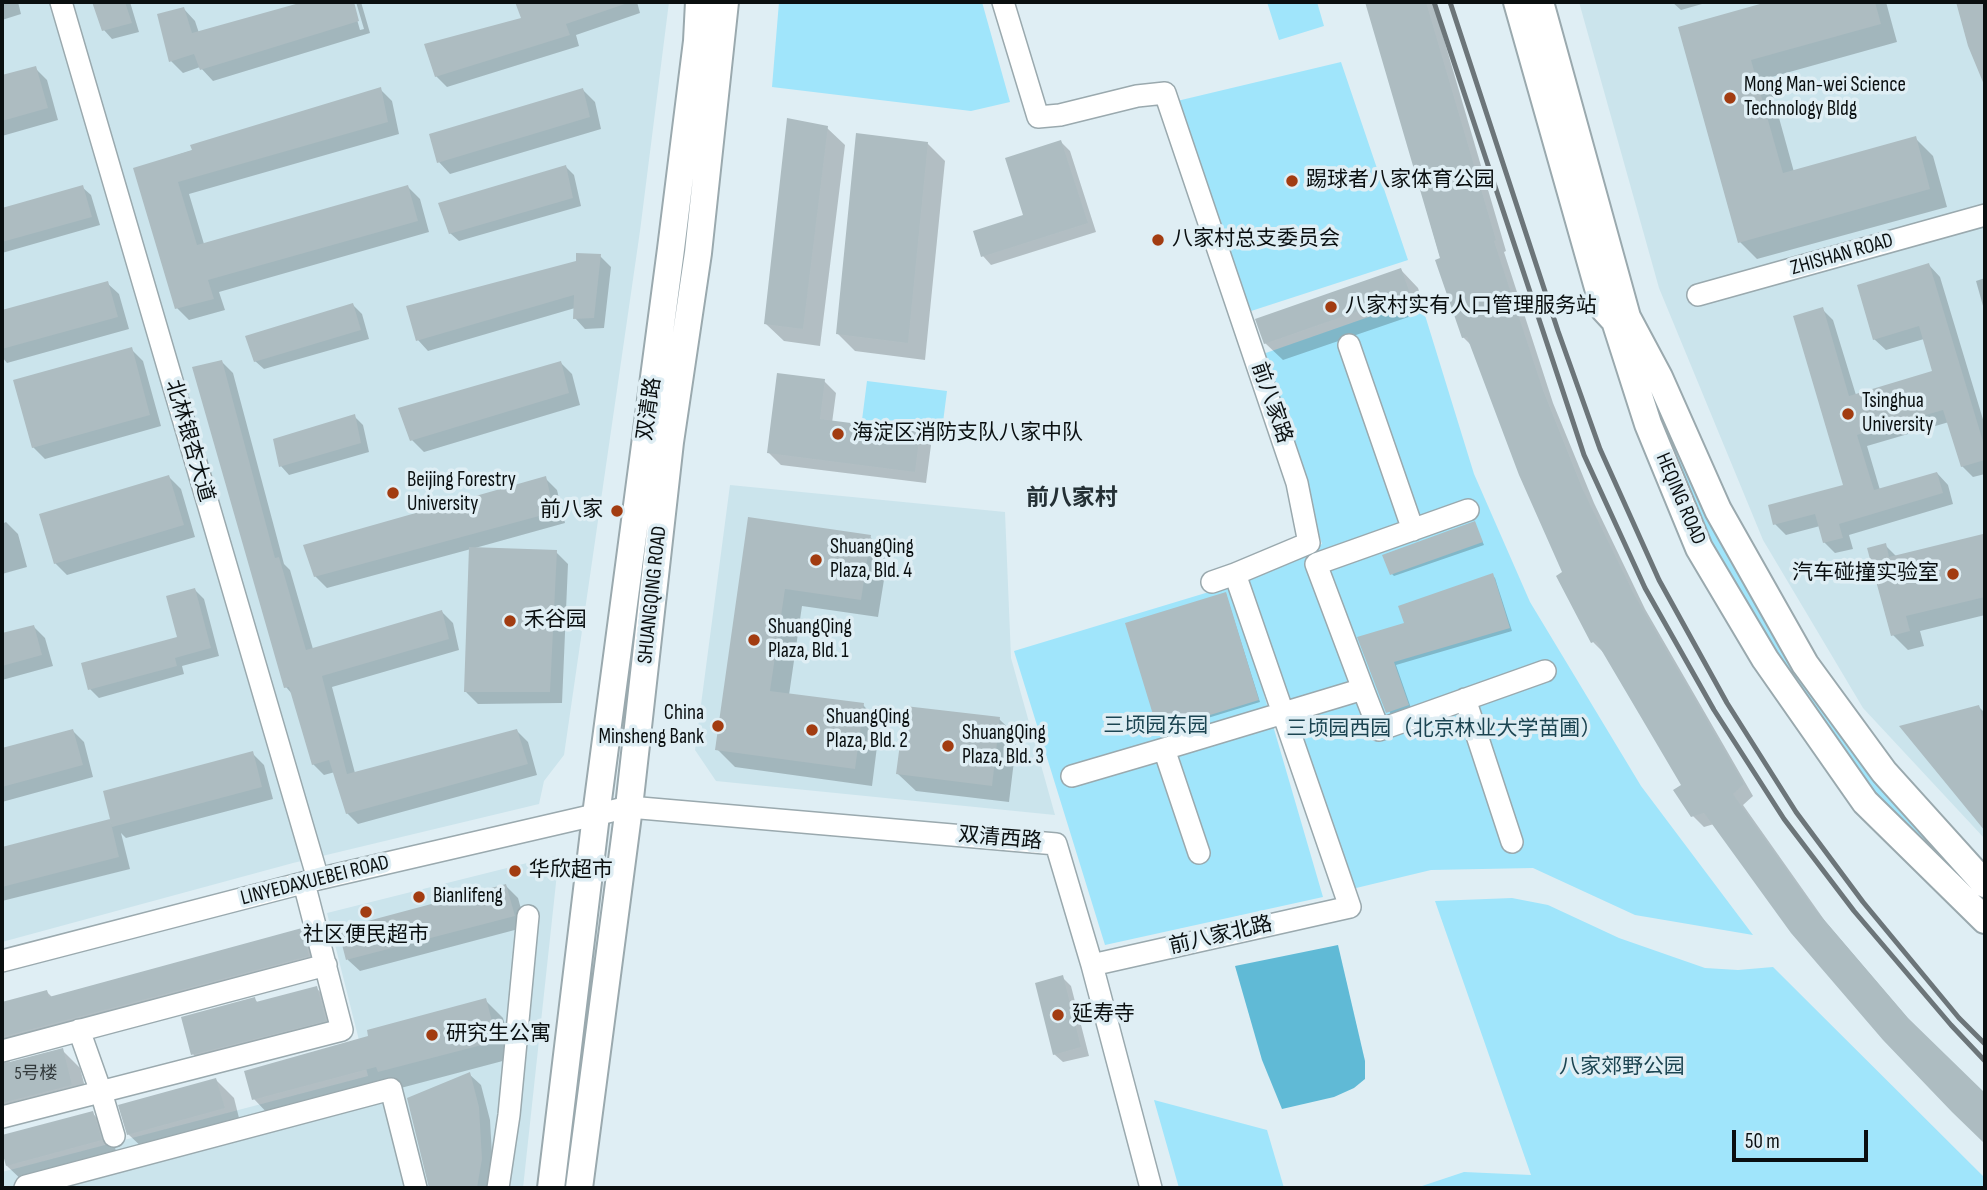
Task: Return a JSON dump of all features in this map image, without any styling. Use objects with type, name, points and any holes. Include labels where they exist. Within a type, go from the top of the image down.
[{"type":"main road","name":"双清路","points":[[596,815],[669,263],[697,41],[699,2]]},
{"type":"main road","name":"SHUANGQING ROAD","points":[[579,1188],[629,807],[670,442],[698,253],[725,2]]},
{"type":"main road","name":"HEQING ROAD","points":[[1517,2],[1604,309],[1615,321],[1648,425],[1699,548],[1765,659],[1865,802],[1985,920]]},
{"type":"main road","name":"HEQING ROAD","points":[[1540,2],[1627,317],[1658,377],[1718,510],[1805,664],[1884,772],[1985,884]]},
{"type":"main road","points":[[551,1188],[596,815]]},
{"type":"street","name":"北林银杏大道","points":[[61,2],[311,881],[326,965],[342,1030],[101,1092]]},
{"type":"street","name":"前八家路","points":[[1003,2],[1038,117],[1060,115],[1137,96],[1164,93],[1297,483],[1309,543],[1235,574]]},
{"type":"street","name":"ZHISHAN ROAD","points":[[1699,295],[1985,215]]},
{"type":"street","points":[[1349,345],[1413,530]]},
{"type":"street","points":[[1468,510],[1316,565],[1379,730],[1545,671]]},
{"type":"street","points":[[1212,582],[1235,574],[1283,714]]},
{"type":"street","points":[[1072,776],[1363,688]]},
{"type":"street","points":[[1465,699],[1512,842]]},
{"type":"street","name":"前八家北路","points":[[1092,965],[1350,907],[1283,714]]},
{"type":"street","points":[[1164,749],[1199,853]]},
{"type":"street","name":"LINYEDAXUEBEI ROAD","points":[[2,961],[311,881],[629,807]]},
{"type":"street","name":"双清西路","points":[[629,807],[1056,844],[1092,965],[1151,1188]]},
{"type":"street","points":[[498,1188],[509,1115],[528,916]]},
{"type":"street","points":[[2,1051],[326,965]]},
{"type":"street","points":[[79,1030],[114,1136]]},
{"type":"street","points":[[25,1188],[391,1089],[416,1188]]},
{"type":"street","points":[[2,1117],[101,1092]]},
{"type":"shaded area","name":"Beijing Forestry University","points":[[2,2],[669,2],[640,231],[564,755],[544,781],[539,804],[293,863],[2,942]]},
{"type":"shaded area","name":"Tsinghua University","points":[[1579,2],[1985,2],[1985,839],[1863,708],[1763,540],[1659,288]]},
{"type":"shaded area","points":[[730,485],[1005,512],[1011,658],[1055,815],[716,781],[695,750]]},
{"type":"shaded area","points":[[559,855],[523,1188],[2,1188],[2,1172],[368,1076],[327,913]]},
{"type":"shaded area","points":[[1338,945],[1365,1061],[1365,1079],[1354,1088],[1334,1097],[1282,1109],[1262,1060],[1235,966]]},
{"type":"green space","points":[[779,2],[982,2],[1010,102],[971,111],[772,87]]},
{"type":"green space","points":[[1267,2],[1317,2],[1324,26],[1279,40]]},
{"type":"green space","name":"踢球者八家体育公园","points":[[1341,62],[1408,260],[1245,313],[1177,101]]},
{"type":"green space","name":"三顷园西园（北京林业大学苗圃）","points":[[1420,299],[1474,474],[1530,602],[1641,786],[1753,935],[1635,915],[1533,868],[1431,870],[1352,889],[1243,575],[1322,544],[1260,355]]},
{"type":"green space","points":[[867,381],[947,391],[942,430],[862,420]]},
{"type":"green space","points":[[1655,392],[1768,607],[1985,885],[1985,904],[1880,802],[1827,736],[1700,530],[1652,398]]},
{"type":"green space","name":"三顷园东园","points":[[1232,585],[1323,897],[1105,945],[1014,651]]},
{"type":"green space","name":"八家郊野公园","points":[[1512,898],[1548,905],[1619,938],[1705,968],[1738,970],[1773,967],[1985,1178],[1985,1188],[1416,1188],[1464,1172],[1531,1175],[1435,901]]},
{"type":"green space","points":[[1154,1100],[1267,1130],[1284,1188],[1179,1188]]},
{"type":"building","points":[[92,2],[125,2],[132,23],[102,31]]},
{"type":"building","points":[[303,2],[354,2],[359,21],[200,70],[194,54],[169,62],[157,14],[184,7],[192,33]]},
{"type":"building","points":[[515,2],[625,4],[566,24],[570,35],[435,77],[424,44],[521,18]]},
{"type":"building","points":[[1365,2],[1426,2],[1496,240],[1494,241],[1543,390],[1583,490],[1635,596],[1744,784],[1733,794],[1814,908],[1908,1018],[1985,1093],[1985,1144],[1883,1040],[1791,933],[1704,813],[1691,817],[1673,790],[1681,785],[1596,641],[1591,643],[1556,576],[1562,572],[1519,475],[1467,337],[1462,338],[1435,260],[1440,258]]},
{"type":"building","name":"Mong Man-wei Science Technology Bldg","points":[[1767,2],[1875,2],[1881,24],[1751,60],[1783,173],[1916,136],[1930,189],[1738,243],[1678,27]]},
{"type":"building","points":[[1956,2],[1985,2],[1985,87],[1968,46]]},
{"type":"building","points":[[36,66],[48,108],[2,121],[2,75]]},
{"type":"building","points":[[381,87],[388,122],[178,182],[197,245],[408,185],[418,221],[208,280],[214,299],[175,309],[133,168],[192,150],[190,145]]},
{"type":"building","points":[[583,88],[590,117],[437,163],[429,134]]},
{"type":"building","points":[[787,118],[828,126],[803,329],[764,324]]},
{"type":"building","points":[[856,133],[928,142],[908,343],[836,334]]},
{"type":"building","points":[[1061,140],[1088,223],[981,257],[973,231],[1023,215],[1005,158]]},
{"type":"building","points":[[566,165],[573,198],[449,234],[438,203]]},
{"type":"building","points":[[83,185],[92,217],[2,242],[2,208]]},
{"type":"building","points":[[576,253],[601,254],[594,318],[573,319],[574,295],[416,341],[406,306],[576,261]]},
{"type":"building","points":[[1929,263],[1985,448],[1985,460],[1961,467],[1943,410],[1857,435],[1874,490],[1937,472],[1943,493],[1839,524],[1843,538],[1823,543],[1815,514],[1773,525],[1768,505],[1843,485],[1793,316],[1823,307],[1849,396],[1932,371],[1919,326],[1873,340],[1857,285]]},
{"type":"building","name":"八家村实有人口管理服务站","points":[[1401,268],[1410,293],[1264,344],[1255,319]]},
{"type":"building","points":[[108,281],[118,317],[2,349],[2,310]]},
{"type":"building","points":[[353,303],[361,330],[254,362],[245,336]]},
{"type":"building","points":[[132,347],[150,415],[32,448],[13,380]]},
{"type":"building","points":[[222,360],[275,558],[279,557],[306,650],[442,610],[449,639],[322,676],[347,774],[517,729],[528,764],[346,814],[329,760],[312,765],[289,687],[284,688],[192,367]]},
{"type":"building","points":[[561,361],[569,393],[410,441],[398,408]]},
{"type":"building","points":[[777,373],[825,379],[820,419],[920,432],[915,472],[767,453]]},
{"type":"building","points":[[355,414],[361,443],[279,467],[273,439]]},
{"type":"building","points":[[169,475],[184,525],[54,564],[39,514]]},
{"type":"building","points":[[546,476],[554,512],[314,577],[303,545]]},
{"type":"building","points":[[748,517],[871,535],[861,600],[785,589],[770,691],[864,703],[855,769],[715,750]]},
{"type":"building","points":[[1475,521],[1483,542],[1390,575],[1382,555]]},
{"type":"building","points":[[1983,534],[1985,597],[1906,616],[1910,631],[1891,636],[1867,548],[1886,543],[1889,557]]},
{"type":"building","name":"禾谷园","points":[[469,547],[557,550],[550,692],[464,692]]},
{"type":"building","points":[[1493,573],[1510,628],[1394,662],[1409,705],[1386,713],[1357,637],[1404,623],[1398,606]]},
{"type":"building","points":[[195,588],[211,648],[175,658],[177,666],[88,690],[81,663],[177,637],[166,596]]},
{"type":"building","points":[[1226,592],[1259,700],[1158,731],[1125,623]]},
{"type":"building","points":[[34,625],[42,655],[2,666],[2,633]]},
{"type":"building","points":[[1979,705],[1985,726],[1985,831],[1899,726]]},
{"type":"building","name":"ShuangQing Plaza, Bld. 3","points":[[905,706],[1000,717],[992,786],[896,774]]},
{"type":"building","points":[[73,729],[83,765],[2,787],[2,748]]},
{"type":"building","points":[[253,751],[262,787],[112,827],[103,791]]},
{"type":"building","points":[[110,819],[119,857],[2,887],[2,847]]},
{"type":"building","points":[[506,884],[515,916],[346,960],[338,929]]},
{"type":"building","points":[[302,928],[309,956],[2,1037],[2,1002],[47,990],[49,997]]},
{"type":"building","name":"延寿寺","points":[[1063,975],[1081,1047],[1053,1055],[1035,983]]},
{"type":"building","points":[[317,986],[326,1021],[191,1055],[181,1017],[255,997],[256,1002]]},
{"type":"building","points":[[486,998],[497,1041],[378,1072],[376,1067],[252,1100],[244,1071],[368,1036],[367,1030]]},
{"type":"building","points":[[63,1048],[72,1085],[2,1103],[2,1064]]},
{"type":"building","points":[[470,1072],[479,1107],[482,1159],[477,1188],[429,1188],[407,1098]]},
{"type":"building","points":[[216,1078],[225,1108],[127,1135],[118,1105]]},
{"type":"building","points":[[93,1111],[102,1140],[6,1166],[2,1135]]},
{"type":"railway","points":[[1434,2],[1584,455],[1645,588],[1714,710],[1784,819],[1854,911],[1985,1061]]},
{"type":"railway","points":[[1450,2],[1558,331],[1600,449],[1659,580],[1727,703],[1796,812],[1863,902],[1959,1018],[1985,1044]]},
{"type":"place","name":"Mong Man-wei Science Technology Bldg","points":[[1730,98]]},
{"type":"place","name":"踢球者八家体育公园","points":[[1292,181]]},
{"type":"place","name":"八家村总支委员会","points":[[1158,240]]},
{"type":"place","name":"八家村实有人口管理服务站","points":[[1331,307]]},
{"type":"place","name":"Tsinghua University","points":[[1848,414]]},
{"type":"place","name":"海淀区消防支队八家中队","points":[[838,434]]},
{"type":"place","name":"Beijing Forestry University","points":[[393,493]]},
{"type":"place","name":"前八家","points":[[617,511]]},
{"type":"place","name":"ShuangQing Plaza, Bld. 4","points":[[816,560]]},
{"type":"place","name":"汽车碰撞实验室","points":[[1953,574]]},
{"type":"place","name":"禾谷园","points":[[510,621]]},
{"type":"place","name":"ShuangQing Plaza, Bld. 1","points":[[754,640]]},
{"type":"place","name":"China Minsheng Bank","points":[[718,726]]},
{"type":"place","name":"ShuangQing Plaza, Bld. 2","points":[[812,730]]},
{"type":"place","name":"ShuangQing Plaza, Bld. 3","points":[[948,746]]},
{"type":"place","name":"华欣超市","points":[[515,871]]},
{"type":"place","name":"Bianlifeng","points":[[419,897]]},
{"type":"place","name":"社区便民超市","points":[[366,912]]},
{"type":"place","name":"延寿寺","points":[[1058,1015]]},
{"type":"place","name":"研究生公寓","points":[[432,1035]]},
{"type":"district","name":"前八家村","points":[[1072,499]]}]
